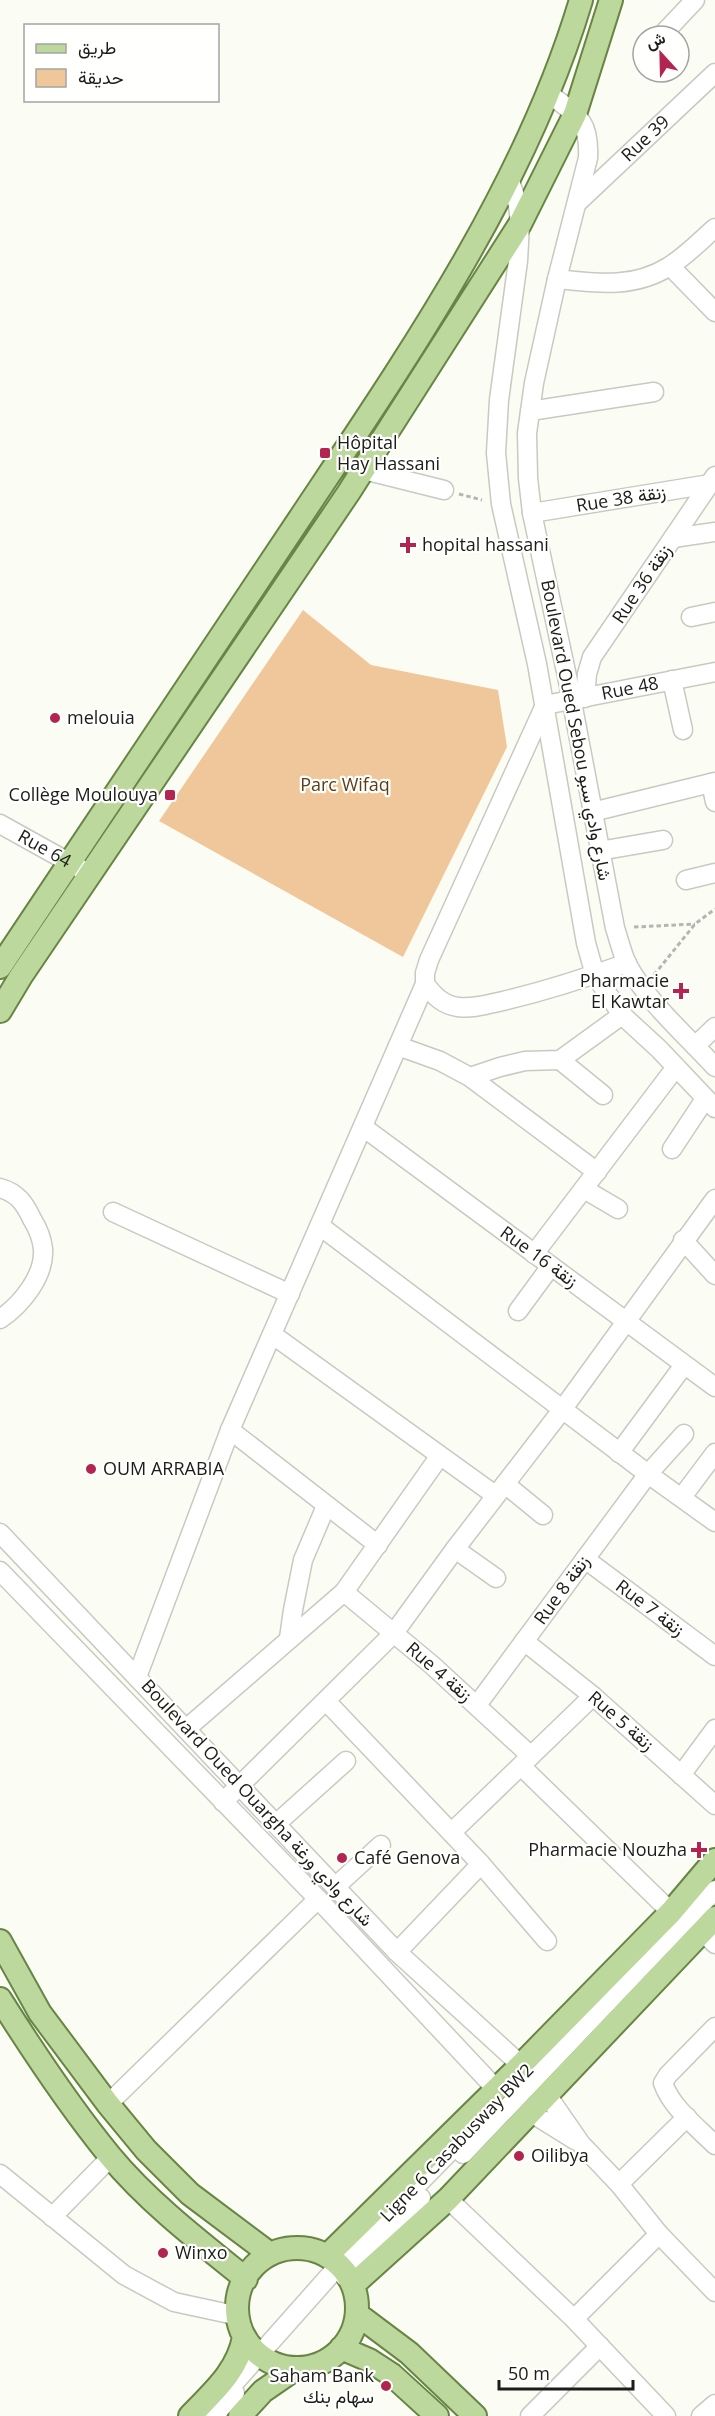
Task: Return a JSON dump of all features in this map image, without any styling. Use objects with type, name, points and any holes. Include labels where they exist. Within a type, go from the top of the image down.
[{"type":"main road","points":[[0,968],[439,305],[509,178],[549,94],[569,42],[581,0]]},
{"type":"main road","points":[[0,1011],[90,874],[364,470],[520,224],[575,114],[612,0]]},
{"type":"main road","points":[[341,456],[364,470]]},
{"type":"main road","points":[[277,552],[299,566]]},
{"type":"main road","points":[[342,2270],[497,2090],[670,1912],[715,1860]]},
{"type":"main road","points":[[342,2270],[448,2199],[634,2001],[711,1931]]},
{"type":"main road","points":[[0,1941],[40,2013],[108,2104],[146,2150],[190,2194],[270,2254]]},
{"type":"main road","points":[[0,1999],[34,2053],[111,2157],[180,2226],[246,2279]]},
{"type":"main road","points":[[190,2416],[233,2369],[241,2354],[240,2297],[252,2269],[270,2254],[289,2248],[309,2248],[342,2270],[357,2314],[355,2326],[340,2348],[311,2365],[295,2369],[263,2391],[240,2416]]},
{"type":"main road","points":[[357,2314],[409,2353],[475,2416]]},
{"type":"main road","points":[[242,2326],[263,2358],[274,2365],[295,2369]]},
{"type":"main road","points":[[340,2348],[369,2360],[392,2375],[437,2416]]},
{"type":"street","points":[[672,24],[695,0]]},
{"type":"street","name":"Rue 39","points":[[577,203],[715,73]]},
{"type":"street","name":"Boulevard Oued Sebou شارع وادي سبو","points":[[549,94],[575,114],[585,127],[589,139],[588,158],[557,279],[534,383],[527,433],[528,478],[532,513],[578,699],[592,812],[615,928],[627,963],[644,988],[673,1025],[715,1067]]},
{"type":"street","name":"Boulevard Oued Sebou شارع وادي سبو","points":[[509,178],[518,205],[520,224],[518,261],[499,400],[496,453],[501,504],[545,705],[586,943],[595,975],[622,1015],[710,1103]]},
{"type":"street","points":[[557,279],[607,284],[632,282],[657,274],[670,266],[715,228]]},
{"type":"street","points":[[670,266],[715,312]]},
{"type":"street","points":[[530,411],[654,392]]},
{"type":"street","points":[[364,470],[444,490]]},
{"type":"street","name":"Rue 38 زنقة","points":[[532,513],[712,480]]},
{"type":"street","name":"Rue 36 زنقة","points":[[578,699],[592,657],[712,480]]},
{"type":"street","points":[[672,538],[715,532]]},
{"type":"street","points":[[691,617],[715,612]]},
{"type":"street","name":"Rue 48","points":[[545,705],[715,672]]},
{"type":"street","points":[[672,680],[683,730]]},
{"type":"street","points":[[137,1677],[230,1431],[425,984],[425,973],[429,960],[545,705]]},
{"type":"street","points":[[592,812],[713,782],[715,802]]},
{"type":"street","name":"Rue 64","points":[[0,824],[90,874]]},
{"type":"street","points":[[599,851],[663,840]]},
{"type":"street","points":[[686,880],[715,873]]},
{"type":"street","points":[[425,984],[442,1002],[458,1007],[476,1007],[537,993],[627,963]]},
{"type":"street","points":[[470,1077],[500,1066],[525,1061],[560,1060],[622,1015]]},
{"type":"street","points":[[695,1046],[715,1027]]},
{"type":"street","points":[[398,1046],[440,1061],[470,1077],[597,1172]]},
{"type":"street","points":[[560,1060],[603,1095]]},
{"type":"street","points":[[534,1254],[676,1067]]},
{"type":"street","points":[[672,1149],[710,1103]]},
{"type":"street","name":"Rue 16 زنقة","points":[[363,1127],[715,1387]]},
{"type":"street","points":[[0,1188],[12,1192],[24,1203],[36,1227],[43,1250],[38,1273],[24,1298],[0,1319]]},
{"type":"street","points":[[584,1189],[618,1209]]},
{"type":"street","points":[[223,1802],[394,1634],[454,1549],[562,1410],[683,1240],[715,1199]]},
{"type":"street","points":[[113,1212],[290,1294]]},
{"type":"street","points":[[320,1226],[619,1453],[715,1522]]},
{"type":"street","points":[[683,1240],[715,1275]]},
{"type":"street","points":[[518,1311],[550,1266]]},
{"type":"street","points":[[273,1335],[439,1457],[543,1515]]},
{"type":"street","points":[[619,1453],[684,1365]]},
{"type":"street","points":[[230,1431],[378,1545]]},
{"type":"street","name":"Rue 8 زنقة","points":[[477,1705],[648,1474],[684,1434]]},
{"type":"street","points":[[682,1497],[715,1453]]},
{"type":"street","points":[[186,1729],[344,1592],[439,1457]]},
{"type":"street","points":[[289,1638],[303,1560],[326,1506]]},
{"type":"street","name":"Boulevard Oued Ouargha شارع وادي ورغة","points":[[0,1533],[398,1952],[521,2065]]},
{"type":"street","points":[[454,1549],[496,1578]]},
{"type":"street","name":"Rue 7 زنقة","points":[[585,1559],[715,1656]]},
{"type":"street","name":"Boulevard Oued Ouargha شارع وادي ورغة","points":[[0,1571],[318,1899],[497,2090]]},
{"type":"street","name":"Rue 4 زنقة","points":[[344,1592],[477,1705],[526,1761],[670,1912]]},
{"type":"street","name":"Rue 5 زنقة","points":[[524,1641],[593,1696],[715,1805]]},
{"type":"street","points":[[452,1832],[593,1696]]},
{"type":"street","points":[[326,1701],[452,1832],[548,1941]]},
{"type":"street","points":[[681,1775],[715,1728]]},
{"type":"street","points":[[276,1824],[346,1761]]},
{"type":"street","points":[[335,1887],[381,1845]]},
{"type":"street","points":[[398,1952],[481,1864]]},
{"type":"street","name":"Ligne 6 Casabusway BW2","points":[[213,2416],[342,2270],[715,1875]]},
{"type":"street","name":"Ligne 6 Casabusway BW2","points":[[342,2270],[715,1890]]},
{"type":"street","points":[[108,2104],[318,1899]]},
{"type":"street","points":[[713,2140],[687,2117],[666,2091],[663,2083],[668,2075],[715,2028]]},
{"type":"street","points":[[547,2095],[582,2144],[619,2184],[659,2234],[715,2292]]},
{"type":"street","points":[[530,2112],[582,2144]]},
{"type":"street","points":[[619,2184],[687,2117]]},
{"type":"street","points":[[52,2217],[111,2157]]},
{"type":"street","points":[[0,2174],[124,2276],[174,2302],[242,2326]]},
{"type":"street","points":[[448,2199],[574,2319],[666,2416]]},
{"type":"street","points":[[574,2319],[659,2234]]},
{"type":"street","points":[[530,2416],[600,2346]]},
{"type":"street","name":"Ligne 6 Casabusway BW2","points":[[204,2416],[263,2358]]},
{"type":"street","points":[[700,2416],[715,2404]]},
{"type":"path","points":[[444,490],[486,501]]},
{"type":"path","points":[[644,988],[695,924],[715,909]]},
{"type":"path","points":[[615,928],[695,924]]},
{"type":"green space","name":"Parc Wifaq","points":[[303,610],[371,665],[498,690],[507,747],[403,957],[159,821]]},
{"type":"place","name":"Hôpital Hay Hassani","points":[[325,453]]},
{"type":"place","name":"hopital hassani","points":[[408,545]]},
{"type":"place","name":"melouia","points":[[55,718]]},
{"type":"place","name":"Collège Moulouya","points":[[170,795]]},
{"type":"place","name":"Pharmacie El Kawtar","points":[[681,991]]},
{"type":"place","name":"OUM ARRABIA","points":[[91,1469]]},
{"type":"place","name":"Pharmacie Nouzha","points":[[699,1850]]},
{"type":"place","name":"Café Genova","points":[[342,1858]]},
{"type":"place","name":"Oilibya","points":[[519,2156]]},
{"type":"place","name":"Winxo","points":[[163,2253]]},
{"type":"place","name":"Saham Bank سهام بنك","points":[[386,2386]]}]
